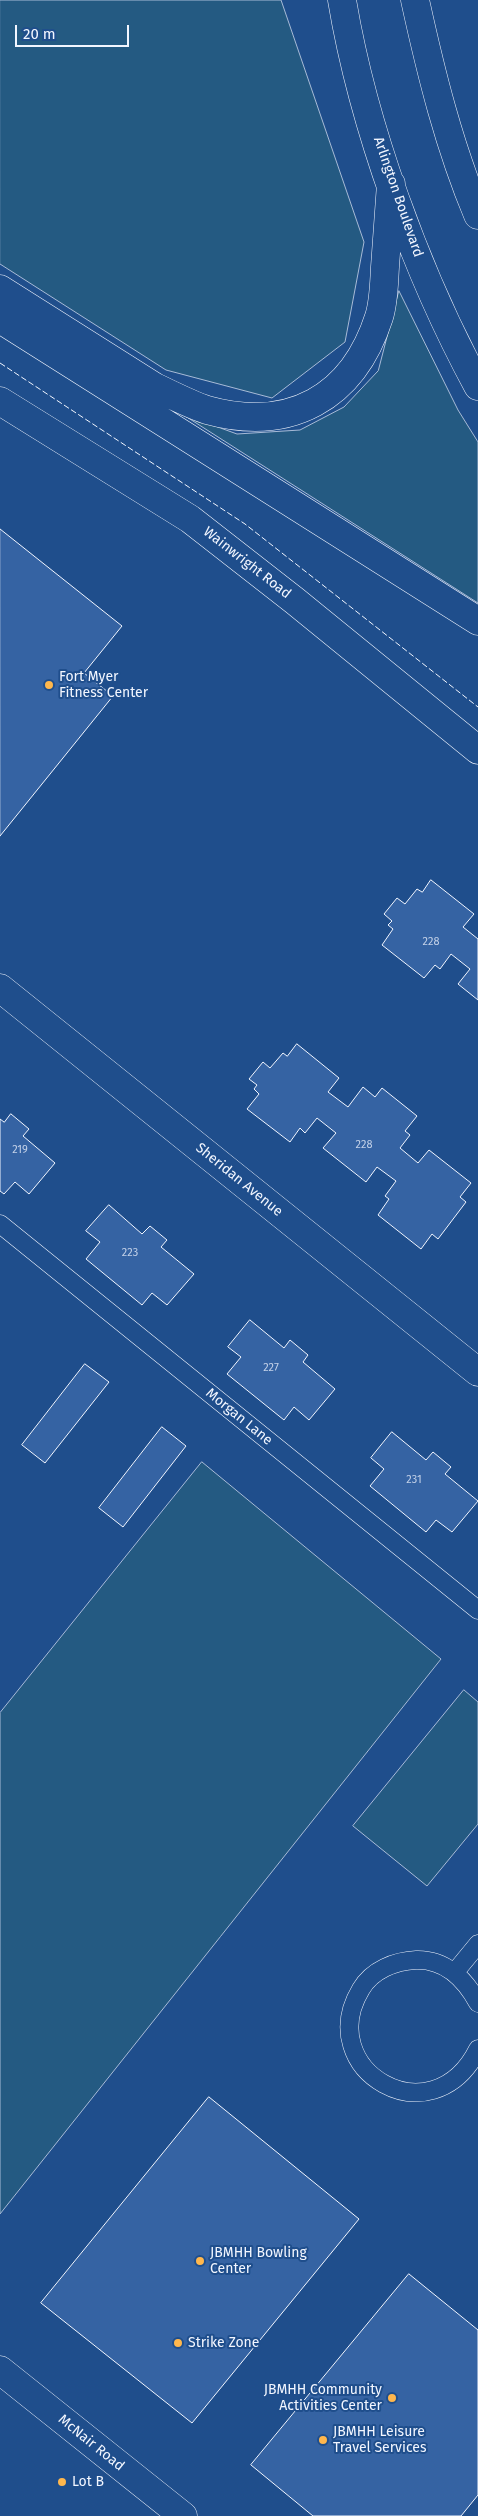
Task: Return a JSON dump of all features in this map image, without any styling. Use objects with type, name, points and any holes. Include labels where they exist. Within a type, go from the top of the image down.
[{"type":"main road","name":"Arlington Boulevard","points":[[342,0],[361,84],[391,184],[444,317],[478,386]]},
{"type":"main road","points":[[415,0],[431,72],[448,132],[478,215]]},
{"type":"main road","points":[[0,289],[155,387],[182,400],[208,410],[236,415],[262,416],[291,413],[319,401],[339,385],[356,366],[370,342],[380,314],[391,184]]},
{"type":"main road","points":[[0,319],[478,622]]},
{"type":"main road","name":"Wainwright Road","points":[[0,401],[190,519],[295,600],[478,750]]},
{"type":"main road","name":"Sheridan Avenue","points":[[0,988],[478,1372]]},
{"type":"main road","name":"McNair Road","points":[[0,2370],[183,2516]]},
{"type":"lane","name":"Morgan Lane","points":[[0,1224],[478,1610]]},
{"type":"lane","points":[[455,1972],[478,1944]]},
{"type":"lane","points":[[478,2003],[470,1987],[455,1972],[438,1963],[418,1960],[398,1962],[380,1970],[364,1983],[353,2002],[349,2023],[351,2044],[360,2064],[375,2079],[394,2089],[415,2093],[437,2089],[456,2079],[469,2067],[478,2049]]},
{"type":"shaded area","points":[[0,0],[281,0],[364,242],[345,342],[272,398],[166,370],[0,264]]},
{"type":"shaded area","points":[[399,291],[458,410],[478,442],[478,603],[182,414],[237,434],[300,430],[344,407],[378,371]]},
{"type":"shaded area","points":[[202,1462],[441,1659],[0,2214],[0,1713]]},
{"type":"shaded area","points":[[464,1690],[478,1702],[478,1824],[427,1886],[353,1826]]},
{"type":"building","name":"Fort Myer Fitness Center","points":[[0,529],[122,626],[84,673],[113,696],[0,836]]},
{"type":"building","points":[[431,880],[474,914],[463,927],[478,939],[478,1000],[458,984],[470,969],[451,954],[440,969],[435,965],[424,978],[382,945],[393,929],[388,925],[392,921],[384,914],[397,898],[405,904],[417,889],[422,892]]},
{"type":"building","points":[[297,1044],[339,1078],[328,1092],[348,1107],[363,1087],[375,1097],[382,1088],[417,1116],[405,1131],[410,1135],[400,1148],[418,1163],[429,1150],[471,1183],[460,1197],[466,1202],[438,1239],[432,1234],[421,1249],[378,1215],[389,1199],[385,1196],[396,1181],[377,1167],[366,1182],[323,1148],[336,1133],[317,1118],[305,1133],[300,1128],[290,1142],[247,1109],[259,1094],[254,1089],[257,1085],[249,1079],[263,1062],[270,1068],[283,1053],[287,1056]]},
{"type":"building","points":[[11,1114],[29,1129],[23,1136],[55,1163],[29,1194],[15,1182],[4,1194],[0,1191],[0,1119],[4,1122]]},
{"type":"building","points":[[109,1205],[142,1234],[150,1226],[167,1240],[161,1247],[194,1274],[167,1305],[152,1293],[142,1305],[86,1259],[100,1242],[86,1231]]},
{"type":"building","points":[[250,1320],[284,1348],[290,1340],[308,1355],[303,1362],[335,1389],[309,1420],[294,1407],[284,1420],[227,1374],[241,1357],[228,1347]]},
{"type":"building","points":[[85,1364],[109,1382],[45,1463],[22,1445]]},
{"type":"building","points":[[162,1427],[186,1446],[123,1527],[99,1508]]},
{"type":"building","points":[[392,1432],[426,1460],[433,1452],[451,1467],[445,1474],[478,1501],[452,1532],[436,1520],[426,1532],[370,1486],[384,1469],[371,1458]]},
{"type":"building","name":"JBMHH Bowling Center","points":[[209,2097],[359,2219],[192,2423],[41,2303]]},
{"type":"building","name":"JBMHH Community Activities Center","points":[[409,2274],[478,2330],[478,2495],[461,2516],[313,2516],[251,2465]]},
{"type":"fence","points":[[0,363],[245,524],[478,707]]},
{"type":"place","name":"Fort Myer Fitness Center","points":[[49,685]]},
{"type":"place","name":"JBMHH Bowling Center","points":[[200,2261]]},
{"type":"place","name":"Strike Zone","points":[[178,2343]]},
{"type":"place","name":"JBMHH Community Activities Center","points":[[392,2398]]},
{"type":"place","name":"JBMHH Leisure Travel Services","points":[[323,2440]]},
{"type":"place","name":"Lot B","points":[[62,2482]]}]
